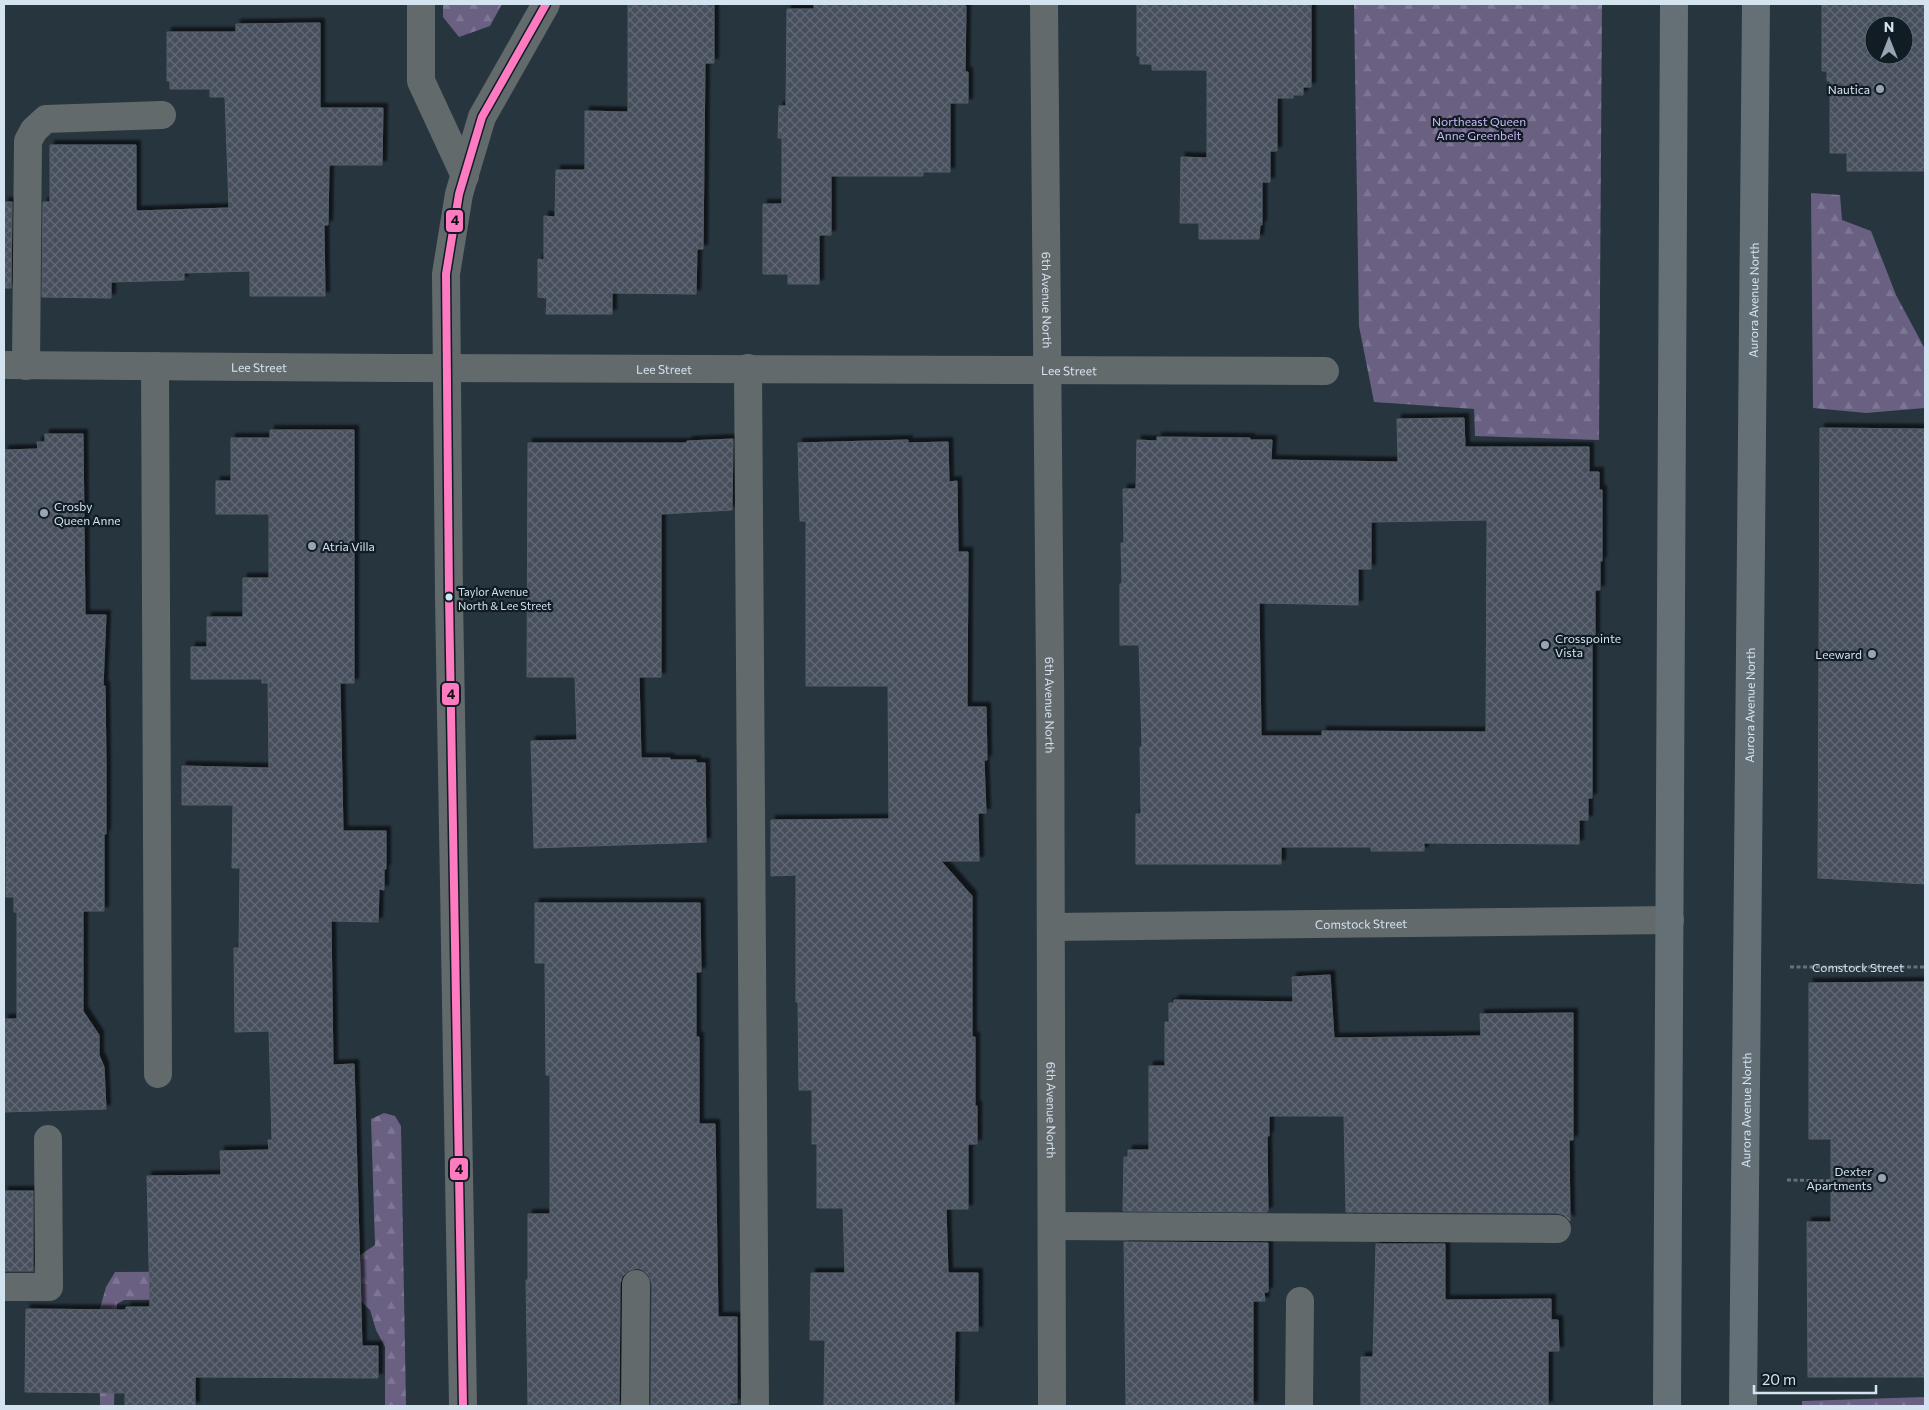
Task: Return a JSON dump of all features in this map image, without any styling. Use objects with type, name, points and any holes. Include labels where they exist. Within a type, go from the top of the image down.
[{"type":"highway","points":[[1667,1406],[1674,4]]},
{"type":"highway","name":"Aurora Avenue North","points":[[1744,1406],[1756,4]]},
{"type":"street","points":[[420,4],[421,81],[465,176]]},
{"type":"street","points":[[462,1406],[446,274],[459,194],[482,117],[546,4]]},
{"type":"street","name":"6th Avenue North","points":[[1044,4],[1049,370],[1052,1406]]},
{"type":"street","points":[[15,366],[28,141],[34,130],[46,119],[162,115]]},
{"type":"street","name":"Lee Street","points":[[15,366],[1325,370]]},
{"type":"street","points":[[155,366],[158,1074]]},
{"type":"street","points":[[748,368],[755,1406]]},
{"type":"street","name":"Comstock Street","points":[[1052,926],[1670,920]]},
{"type":"street","points":[[4,1287],[49,1287],[48,1139]]},
{"type":"street","points":[[1052,1226],[1557,1229]]},
{"type":"street","points":[[635,1406],[636,1284]]},
{"type":"street","points":[[1299,1406],[1300,1301]]},
{"type":"path","name":"Comstock Street","points":[[1790,967],[1925,967]]},
{"type":"path","points":[[1787,1180],[1839,1181]]},
{"type":"green space","points":[[443,4],[502,4],[490,26],[459,37],[443,17]]},
{"type":"green space","name":"Northeast Queen Anne Greenbelt","points":[[1354,4],[1602,4],[1599,440],[1475,436],[1474,409],[1374,402],[1359,326]]},
{"type":"green space","points":[[1811,193],[1840,195],[1842,220],[1871,231],[1896,295],[1925,349],[1925,408],[1866,413],[1813,408]]},
{"type":"green space","points":[[384,1113],[395,1116],[401,1126],[406,1406],[385,1406],[385,1347],[376,1330],[370,1310],[358,1298],[124,1300],[117,1304],[114,1406],[100,1406],[99,1312],[106,1287],[115,1272],[336,1271],[375,1245],[371,1119]]},
{"type":"green space","points":[[1925,1397],[1925,1406],[1802,1406],[1802,1401]]},
{"type":"building","points":[[714,4],[714,63],[705,63],[703,249],[697,249],[696,294],[612,293],[612,314],[546,314],[547,298],[538,297],[538,259],[544,260],[544,216],[555,217],[556,170],[585,170],[585,111],[628,112],[628,5]]},
{"type":"building","points":[[814,4],[952,4],[966,6],[965,72],[968,72],[968,103],[950,103],[950,172],[923,172],[923,176],[831,176],[831,235],[819,235],[819,284],[788,284],[788,274],[763,274],[763,204],[782,204],[782,138],[778,138],[779,106],[786,106],[787,9],[814,9]]},
{"type":"building","points":[[1137,4],[1311,4],[1311,87],[1303,87],[1303,95],[1293,95],[1293,98],[1277,98],[1277,151],[1270,151],[1270,182],[1262,182],[1262,225],[1260,225],[1259,239],[1199,239],[1199,223],[1180,223],[1181,157],[1207,158],[1207,70],[1152,70],[1152,64],[1140,64],[1140,56],[1137,56]]},
{"type":"building","name":"Nautica","points":[[1822,4],[1925,4],[1925,171],[1847,171],[1847,153],[1830,153],[1830,81],[1827,81],[1827,71],[1822,71]]},
{"type":"building","points":[[320,23],[320,108],[383,108],[382,165],[329,165],[328,225],[324,225],[325,296],[250,296],[250,271],[184,273],[184,280],[111,282],[111,298],[42,297],[43,202],[50,202],[50,145],[136,145],[136,211],[229,208],[225,97],[210,97],[210,89],[170,89],[170,81],[167,81],[167,32],[236,32],[236,24]]},
{"type":"building","points":[[4,202],[12,202],[11,288],[4,288]]},
{"type":"building","points":[[1464,418],[1465,447],[1589,447],[1589,472],[1599,472],[1599,490],[1602,490],[1602,561],[1600,561],[1600,590],[1595,590],[1595,637],[1592,637],[1592,798],[1588,798],[1588,820],[1579,820],[1579,844],[1424,843],[1424,851],[1371,851],[1371,847],[1281,847],[1281,864],[1136,864],[1136,814],[1141,814],[1140,747],[1142,747],[1139,645],[1120,645],[1120,584],[1122,584],[1121,543],[1124,543],[1123,489],[1136,489],[1137,440],[1157,441],[1157,437],[1250,438],[1250,440],[1272,440],[1271,460],[1398,462],[1397,419]],"holes":[[[1487,520],[1486,732],[1322,731],[1322,736],[1261,736],[1259,603],[1358,605],[1358,569],[1371,569],[1371,522]]]},
{"type":"building","name":"Leeward","points":[[1820,428],[1925,429],[1925,884],[1818,878]]},
{"type":"building","points":[[270,430],[354,430],[354,683],[340,683],[343,831],[386,831],[386,869],[384,869],[384,890],[379,889],[378,922],[331,921],[333,1065],[354,1064],[362,1346],[378,1346],[378,1378],[195,1377],[195,1406],[125,1406],[125,1393],[25,1392],[26,1309],[126,1310],[126,1307],[150,1307],[147,1176],[221,1175],[220,1151],[269,1150],[268,1140],[272,1140],[269,1031],[235,1032],[234,948],[239,948],[240,868],[232,868],[233,805],[182,805],[182,766],[269,768],[268,683],[262,683],[262,679],[191,679],[191,647],[207,647],[207,617],[243,617],[243,578],[269,578],[269,514],[216,514],[216,481],[231,481],[231,438],[270,438]]},
{"type":"building","points":[[45,434],[83,434],[85,615],[106,615],[103,686],[105,686],[106,762],[104,911],[83,911],[83,1011],[99,1035],[99,1055],[104,1067],[106,1109],[4,1112],[4,1019],[17,1019],[17,912],[14,912],[14,897],[6,897],[6,836],[4,836],[4,450],[38,449],[37,442],[45,442]]},
{"type":"building","points":[[733,439],[732,510],[661,514],[661,677],[639,677],[641,758],[696,760],[696,763],[705,763],[706,842],[534,848],[531,741],[577,740],[575,677],[527,677],[528,443],[687,443],[687,441]]},
{"type":"building","points":[[908,440],[908,443],[948,442],[949,482],[957,481],[958,552],[968,552],[967,707],[986,707],[987,760],[984,760],[986,813],[978,813],[979,861],[941,861],[972,896],[972,1037],[975,1037],[977,1144],[968,1144],[968,1209],[946,1209],[948,1273],[978,1273],[978,1331],[955,1331],[954,1406],[824,1406],[825,1340],[810,1340],[811,1273],[845,1273],[843,1208],[817,1208],[817,1144],[812,1144],[812,1090],[799,1090],[798,1002],[796,1002],[796,875],[771,876],[771,820],[889,819],[888,686],[806,686],[806,521],[800,521],[798,443]]},
{"type":"building","points":[[535,903],[700,903],[701,972],[696,972],[696,1037],[699,1037],[699,1124],[715,1124],[718,1317],[737,1317],[737,1403],[730,1403],[730,1406],[651,1406],[652,1284],[649,1276],[643,1270],[637,1268],[628,1271],[622,1277],[620,1284],[619,1406],[528,1406],[526,1280],[528,1280],[528,1214],[550,1214],[550,1075],[546,1075],[545,963],[535,963]]},
{"type":"building","points":[[1330,975],[1334,1038],[1481,1036],[1480,1014],[1573,1013],[1573,1140],[1569,1140],[1570,1221],[1564,1215],[1557,1213],[1346,1212],[1344,1116],[1269,1116],[1269,1136],[1267,1136],[1267,1212],[1123,1211],[1124,1157],[1128,1157],[1128,1150],[1149,1150],[1149,1066],[1165,1066],[1165,1022],[1169,1022],[1169,1003],[1174,1003],[1174,1000],[1293,1002],[1292,977]]},
{"type":"building","name":"Dexter Apartments","points":[[1925,982],[1925,1377],[1808,1377],[1807,1222],[1831,1222],[1831,1139],[1809,1139],[1809,983]]},
{"type":"building","points":[[4,1191],[33,1191],[33,1271],[4,1271]]},
{"type":"building","points":[[1124,1242],[1268,1243],[1268,1292],[1264,1292],[1265,1301],[1253,1301],[1253,1406],[1126,1406]]},
{"type":"building","points":[[1376,1244],[1445,1244],[1445,1300],[1551,1299],[1551,1320],[1558,1320],[1559,1351],[1548,1351],[1548,1406],[1361,1406],[1361,1357],[1373,1357]]},
{"type":"transit line","name":"4","points":[[463,1406],[449,597],[446,274],[459,194],[482,117],[546,4]]},
{"type":"place","name":"Nautica","points":[[1880,89]]},
{"type":"place","name":"Crosby Queen Anne","points":[[44,513]]},
{"type":"place","name":"Atria Villa","points":[[312,546]]},
{"type":"place","name":"Taylor Avenue North & Lee Street","points":[[449,597]]},
{"type":"place","name":"Crosspointe Vista","points":[[1545,645]]},
{"type":"place","name":"Leeward","points":[[1872,654]]},
{"type":"place","name":"Dexter Apartments","points":[[1882,1178]]}]
